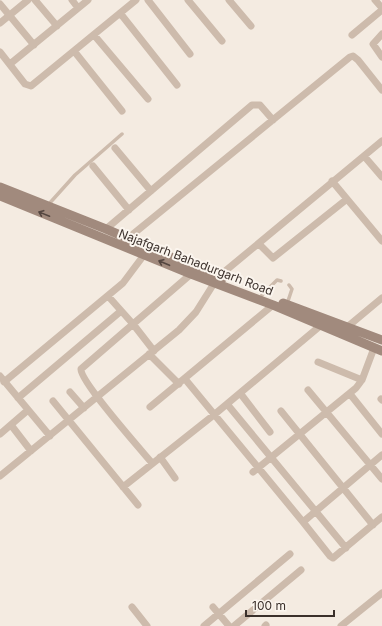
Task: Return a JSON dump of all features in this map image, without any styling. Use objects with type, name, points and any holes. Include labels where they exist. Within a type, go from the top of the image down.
[{"type":"main road","name":"Najafgarh Bahadurgarh Road","points":[[0,187],[47,206],[69,220],[144,255],[191,274],[216,280],[262,295],[346,328],[382,340]]},
{"type":"main road","name":"Najafgarh Bahadurgarh Road","points":[[0,196],[69,220],[106,229],[216,280],[378,350]]},
{"type":"street","points":[[0,23],[28,0]]},
{"type":"street","points":[[36,0],[57,26]]},
{"type":"street","points":[[72,0],[78,8]]},
{"type":"street","points":[[10,64],[88,0]]},
{"type":"street","points":[[0,52],[25,84],[30,86],[136,0]]},
{"type":"street","points":[[148,0],[190,54]]},
{"type":"street","points":[[188,0],[222,41]]},
{"type":"street","points":[[229,0],[251,26]]},
{"type":"street","points":[[352,35],[382,9],[375,0]]},
{"type":"street","points":[[0,4],[34,45]]},
{"type":"street","points":[[120,13],[177,85]]},
{"type":"street","points":[[382,34],[373,44],[382,57]]},
{"type":"street","points":[[94,35],[148,99]]},
{"type":"street","points":[[74,51],[122,111]]},
{"type":"street","points":[[127,239],[350,57],[353,56],[358,60],[382,90]]},
{"type":"street","points":[[106,229],[252,105],[260,105],[273,120]]},
{"type":"street","points":[[0,476],[151,352],[196,312],[216,280],[332,181],[382,142]]},
{"type":"street","points":[[115,148],[151,191]]},
{"type":"street","points":[[364,156],[382,178]]},
{"type":"street","points":[[93,166],[129,210]]},
{"type":"street","points":[[332,181],[382,241]]},
{"type":"street","points":[[259,244],[273,258],[347,199]]},
{"type":"street","points":[[50,436],[2,379],[108,296],[122,283],[144,255]]},
{"type":"street","points":[[152,463],[98,397],[83,376],[81,369],[191,274]]},
{"type":"street","points":[[108,296],[133,324],[151,352],[215,414],[255,470],[331,557],[335,557],[382,517]]},
{"type":"street","points":[[346,328],[382,298]]},
{"type":"street","points":[[150,407],[273,305]]},
{"type":"street","points":[[18,398],[121,311]]},
{"type":"street","points":[[123,486],[215,414],[320,326]]},
{"type":"street","points":[[255,470],[350,394],[362,380],[378,350]]},
{"type":"street","points":[[318,362],[362,380]]},
{"type":"street","points":[[308,390],[382,479]]},
{"type":"street","points":[[70,392],[84,408]]},
{"type":"street","points":[[240,393],[270,432]]},
{"type":"street","points":[[350,394],[382,434]]},
{"type":"street","points":[[53,400],[138,505]]},
{"type":"street","points":[[227,404],[346,548]]},
{"type":"street","points":[[0,434],[28,410]]},
{"type":"street","points":[[281,411],[373,525]]},
{"type":"street","points":[[10,425],[31,451]]},
{"type":"street","points":[[302,522],[382,454]]},
{"type":"street","points":[[160,457],[175,478]]},
{"type":"street","points":[[204,626],[290,554]]},
{"type":"street","points":[[234,626],[301,570]]},
{"type":"street","points":[[341,626],[382,593]]},
{"type":"street","points":[[213,607],[229,626]]},
{"type":"street","points":[[132,608],[147,626]]},
{"type":"lane","points":[[47,206],[75,175],[122,134]]},
{"type":"lane","points":[[262,295],[274,282],[278,280],[281,281]]},
{"type":"lane","points":[[287,305],[292,289],[289,285]]}]
